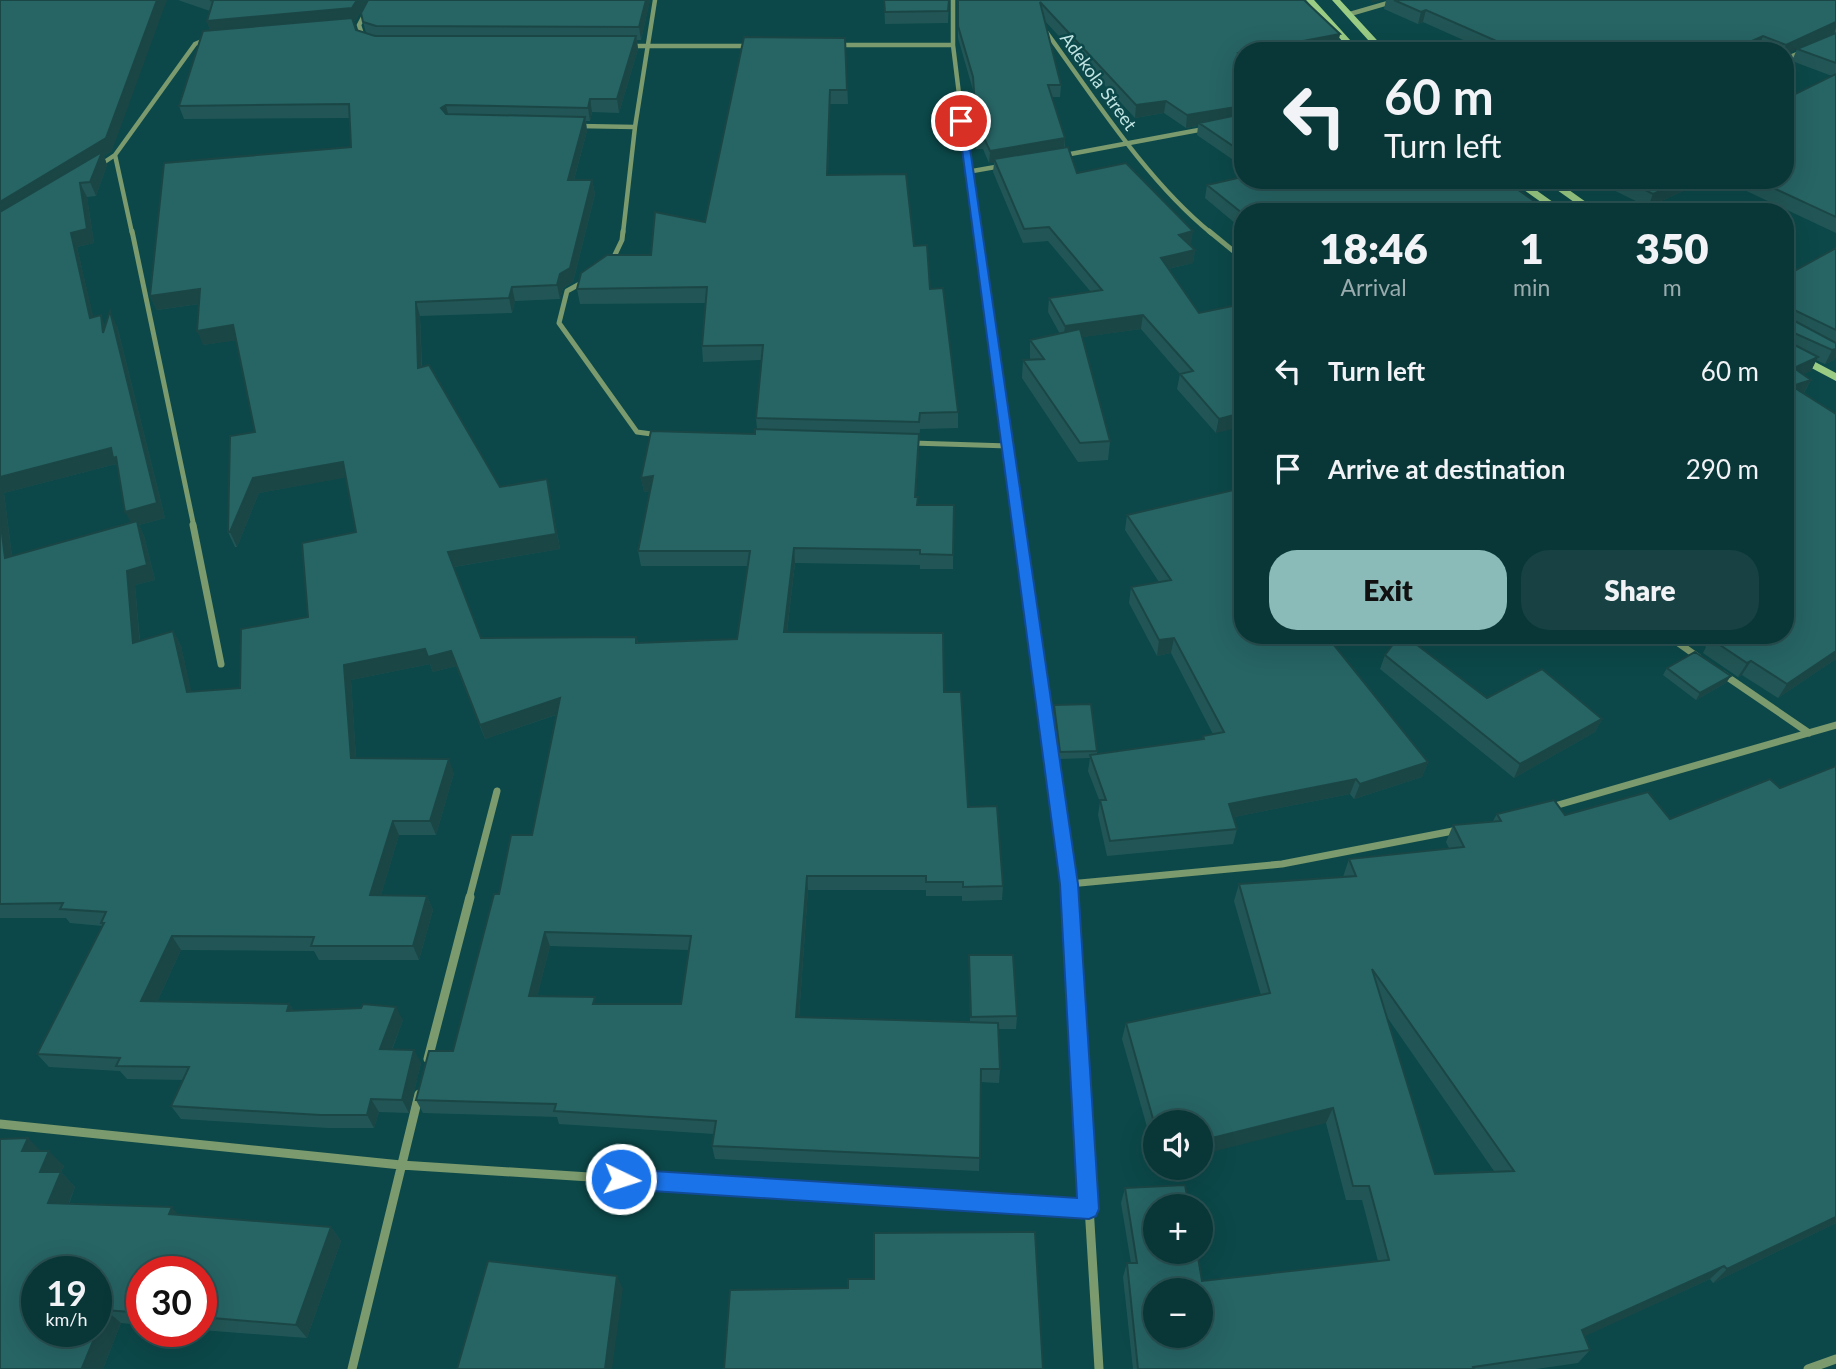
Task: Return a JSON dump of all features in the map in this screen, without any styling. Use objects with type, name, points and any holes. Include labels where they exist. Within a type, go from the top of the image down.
[{"type":"main road","points":[[1310,0],[1348,42]]},
{"type":"main road","points":[[1336,0],[1375,42]]},
{"type":"main road","points":[[1528,189],[1549,203]]},
{"type":"main road","points":[[1561,189],[1582,203]]},
{"type":"main road","points":[[1794,354],[1836,378]]},
{"type":"street","points":[[371,41],[363,39],[359,25],[372,0]]},
{"type":"street","points":[[607,269],[622,240],[635,127],[655,0]]},
{"type":"street","points":[[953,0],[953,45],[967,172],[1009,446],[1069,884],[1099,1369]]},
{"type":"street","points":[[1350,14],[1398,0]]},
{"type":"street","points":[[346,26],[359,25]]},
{"type":"street","name":"Adekola Street","points":[[1047,33],[1128,145],[1196,221],[1234,252]]},
{"type":"street","points":[[92,169],[115,155],[195,44],[216,36]]},
{"type":"street","points":[[829,45],[953,45]]},
{"type":"street","points":[[622,46],[760,46]]},
{"type":"street","points":[[1794,55],[1811,48]]},
{"type":"street","points":[[568,126],[635,127]]},
{"type":"street","points":[[1061,156],[1217,126]]},
{"type":"street","points":[[115,155],[165,384],[221,664]]},
{"type":"street","points":[[967,172],[1007,165]]},
{"type":"street","points":[[597,274],[567,291],[559,323],[637,432],[668,436]]},
{"type":"street","points":[[900,443],[1009,446]]},
{"type":"street","points":[[1680,644],[1809,733]]},
{"type":"street","points":[[1548,808],[1836,725]]},
{"type":"street","points":[[425,1071],[497,791]]},
{"type":"street","points":[[1069,884],[1282,864],[1469,828]]},
{"type":"street","points":[[352,1369],[422,1085]]},
{"type":"street","points":[[0,1124],[401,1165],[1089,1209]]},
{"type":"street","points":[[1808,1369],[1836,1359]]},
{"type":"building","points":[[0,0],[157,0],[106,138],[0,202]]},
{"type":"building","points":[[210,0],[357,0],[352,8],[207,21],[213,1]]},
{"type":"building","points":[[368,0],[646,0],[639,27],[376,26],[363,22],[361,13]]},
{"type":"building","points":[[884,0],[949,0],[948,11],[885,12]]},
{"type":"building","points":[[958,0],[1304,0],[1340,34],[1298,42],[1234,42],[1234,107],[1187,115],[1166,101],[1136,105],[1040,2],[1061,85],[1048,85],[1065,138],[990,151],[983,136],[977,136],[973,77],[958,26]]},
{"type":"building","points":[[1394,0],[1836,0],[1836,22],[1793,42],[1778,42],[1763,36],[1749,42],[1499,42],[1426,10],[1421,12]]},
{"type":"building","points":[[352,18],[356,30],[375,36],[636,36],[617,99],[590,99],[588,108],[446,105],[441,108],[446,114],[585,117],[568,180],[592,180],[570,268],[560,274],[557,285],[512,287],[509,298],[416,302],[418,368],[429,365],[500,487],[547,479],[556,534],[448,552],[481,638],[636,637],[636,643],[737,639],[750,551],[638,551],[653,476],[641,478],[651,431],[755,434],[755,429],[919,434],[915,497],[918,497],[917,505],[954,505],[953,555],[920,554],[920,550],[794,548],[784,632],[943,633],[944,692],[961,692],[968,807],[997,806],[1003,886],[963,887],[963,882],[926,882],[926,876],[807,876],[796,1017],[998,1023],[1000,1069],[981,1069],[980,1158],[712,1146],[716,1121],[554,1111],[556,1104],[416,1100],[429,1051],[453,1051],[494,894],[499,894],[511,835],[532,835],[560,698],[480,725],[451,651],[428,657],[425,649],[344,665],[351,758],[449,759],[430,821],[393,821],[370,895],[427,896],[413,946],[311,946],[314,937],[172,936],[141,1001],[289,1004],[287,1011],[361,1008],[363,1004],[396,1007],[380,1049],[414,1050],[402,1100],[371,1099],[367,1115],[320,1115],[171,1106],[189,1067],[116,1066],[120,1058],[37,1054],[104,923],[101,923],[106,912],[60,909],[63,903],[0,904],[0,517],[5,558],[137,521],[147,565],[127,571],[133,643],[173,631],[187,692],[240,688],[241,629],[308,617],[302,543],[356,532],[343,462],[253,478],[228,532],[230,436],[255,432],[233,325],[197,331],[200,289],[150,296],[164,163],[351,147],[349,104],[179,106],[203,31]],"holes":[[[545,932],[691,936],[681,1004],[593,1004],[595,997],[529,996]]]},
{"type":"building","points":[[1836,33],[1836,63],[1797,49]]},
{"type":"building","points":[[744,37],[845,38],[847,90],[830,90],[827,175],[906,174],[914,246],[927,245],[930,289],[943,288],[958,412],[920,413],[919,422],[756,418],[763,345],[702,346],[707,287],[577,289],[581,273],[607,255],[651,255],[655,212],[705,222]]},
{"type":"building","points":[[1836,74],[1836,217],[1775,189],[1794,189],[1794,95]]},
{"type":"building","points":[[1234,116],[1234,147],[1199,123]]},
{"type":"building","points":[[1068,147],[1077,173],[1126,163],[1193,231],[1179,235],[1195,250],[1161,258],[1199,313],[1234,306],[1234,415],[1219,419],[1180,374],[1193,371],[1143,315],[1065,326],[1049,298],[1102,290],[1049,227],[1024,229],[994,159]]},
{"type":"building","points":[[102,152],[90,182],[80,183],[87,229],[71,233],[90,318],[101,315],[103,333],[110,311],[157,503],[125,512],[116,457],[113,458],[111,448],[0,477],[0,212]]},
{"type":"building","points":[[1234,179],[1234,189],[1517,189],[1537,203],[1234,203],[1234,207],[1207,185]]},
{"type":"building","points":[[1643,189],[1664,189],[1653,194]]},
{"type":"building","points":[[1836,248],[1836,330],[1794,310],[1794,271]]},
{"type":"building","points":[[1794,321],[1836,343],[1836,349],[1832,350],[1794,333]]},
{"type":"building","points":[[1080,329],[1110,441],[1080,443],[1023,360],[1044,359],[1030,340]]},
{"type":"building","points":[[1794,345],[1818,357],[1794,368]]},
{"type":"building","points":[[1794,368],[1811,380],[1794,385]]},
{"type":"building","points":[[1794,387],[1836,414],[1836,651],[1787,684],[1751,661],[1747,663],[1718,644],[1794,644]]},
{"type":"building","points":[[1234,490],[1234,644],[1333,644],[1428,762],[1360,784],[1356,779],[1229,804],[1237,829],[1110,841],[1100,800],[1106,800],[1090,755],[1204,739],[1203,736],[1224,732],[1174,638],[1159,640],[1131,587],[1171,580],[1127,515]]},
{"type":"building","points":[[1393,644],[1416,644],[1487,698],[1542,669],[1602,719],[1520,764],[1385,655]]},
{"type":"building","points":[[1695,652],[1731,676],[1700,693],[1667,668]]},
{"type":"building","points":[[1091,704],[1097,751],[1060,752],[1054,705]]},
{"type":"building","points":[[1836,766],[1836,1217],[1727,1269],[1724,1266],[1582,1330],[1590,1350],[1473,1367],[1474,1369],[1138,1369],[1127,1263],[1137,1263],[1125,1188],[1185,1185],[1187,1194],[1143,1194],[1143,1264],[1199,1264],[1202,1278],[1143,1278],[1143,1348],[1213,1348],[1213,1280],[1389,1260],[1369,1186],[1353,1186],[1333,1108],[1213,1138],[1213,1110],[1150,1110],[1126,1023],[1270,993],[1239,884],[1356,876],[1349,859],[1464,847],[1453,825],[1501,821],[1497,814],[1554,800],[1565,815],[1648,792],[1670,819],[1770,779],[1780,788]],"holes":[[[1372,969],[1514,1171],[1435,1174]]]},
{"type":"building","points":[[969,955],[1013,955],[1017,1016],[971,1017]]},
{"type":"building","points":[[28,1138],[22,1151],[49,1151],[40,1172],[61,1172],[48,1203],[172,1207],[169,1214],[331,1227],[296,1325],[217,1318],[217,1256],[126,1256],[126,1312],[112,1310],[112,1256],[21,1256],[21,1347],[91,1347],[82,1368],[93,1369],[0,1369],[0,1139]]},
{"type":"building","points":[[1035,1232],[1043,1369],[724,1369],[730,1290],[848,1288],[848,1279],[874,1279],[874,1233]]},
{"type":"building","points":[[488,1261],[617,1276],[605,1369],[457,1369]]},
{"type":"route","points":[[621,1179],[1089,1209],[1069,884],[961,121]]}]
